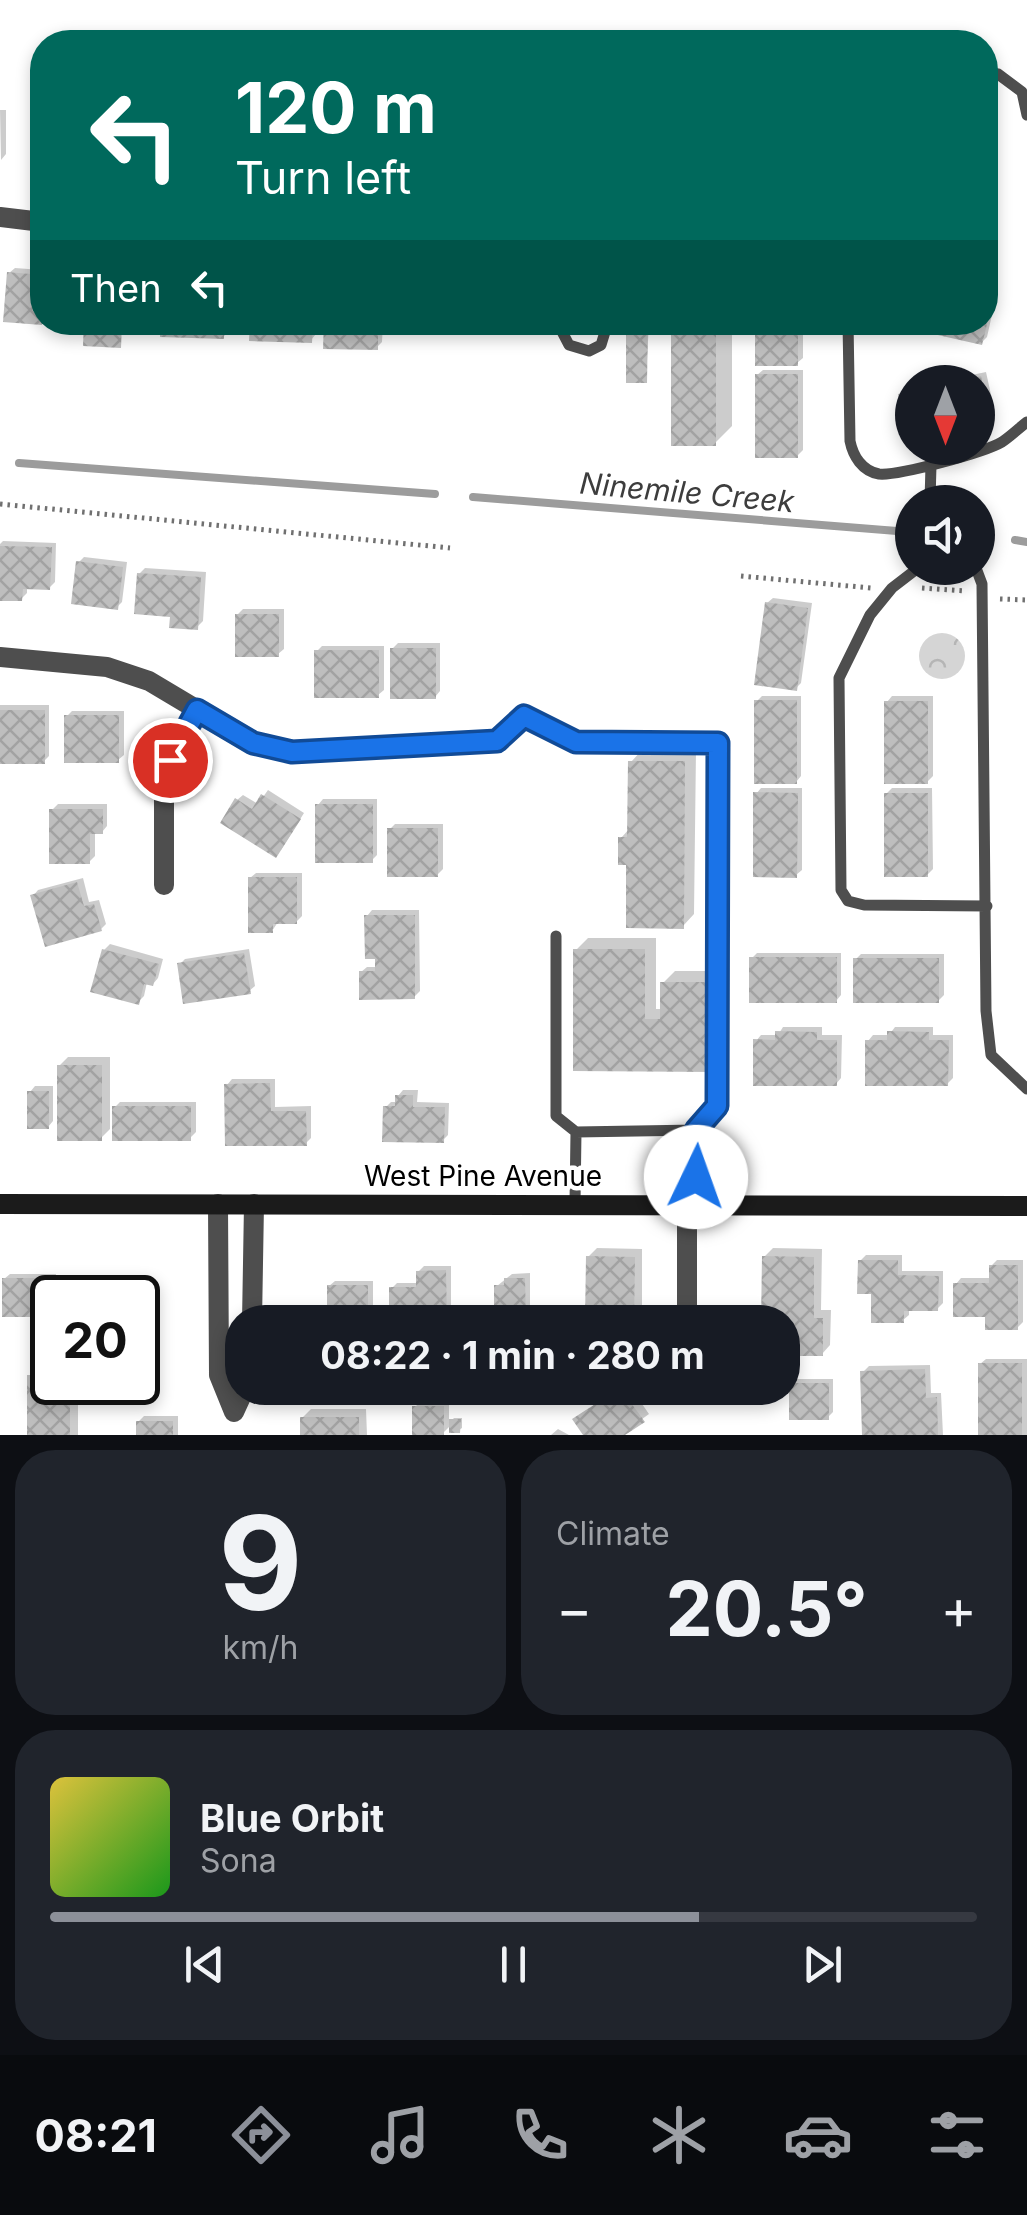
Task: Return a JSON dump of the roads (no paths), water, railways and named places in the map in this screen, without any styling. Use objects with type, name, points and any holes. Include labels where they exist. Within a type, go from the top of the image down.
[{"type":"street","points":[[0,218],[30,221]]},
{"type":"street","points":[[0,657],[107,667],[148,681],[253,743],[292,752],[497,741],[524,716]]},
{"type":"street","points":[[164,885],[164,796],[170,760],[197,710]]},
{"type":"street","name":"West Pine Avenue","points":[[0,1204],[1027,1206]]},
{"type":"street","points":[[218,1204],[219,1375],[234,1412],[235,1435]]},
{"type":"street","points":[[252,1305],[254,1204]]},
{"type":"street","points":[[688,1305],[692,1204]]},
{"type":"street","points":[[234,1412],[237,1405]]},
{"type":"lane","points":[[998,74],[1022,92],[1027,114]]},
{"type":"lane","points":[[564,335],[569,346],[589,351],[602,345],[605,335]]},
{"type":"lane","points":[[848,335],[853,454],[868,470],[881,474],[931,465],[930,485]]},
{"type":"lane","points":[[995,444],[1027,422]]},
{"type":"lane","points":[[896,585],[870,615],[839,678],[842,890],[848,902],[864,905],[987,906]]},
{"type":"lane","points":[[982,585],[986,1011],[991,1055],[1027,1088]]},
{"type":"lane","points":[[524,716],[576,742],[718,743],[717,1106],[696,1130],[692,1204]]},
{"type":"lane","points":[[556,936],[554,1110],[576,1132],[575,1203]]},
{"type":"lane","points":[[576,1132],[696,1130]]},
{"type":"waterway","name":"Ninemile Creek","points":[[19,463],[435,494]]},
{"type":"waterway","name":"Ninemile Creek","points":[[473,497],[895,531]]},
{"type":"waterway","name":"Ninemile Creek","points":[[1015,540],[1027,542]]}]
